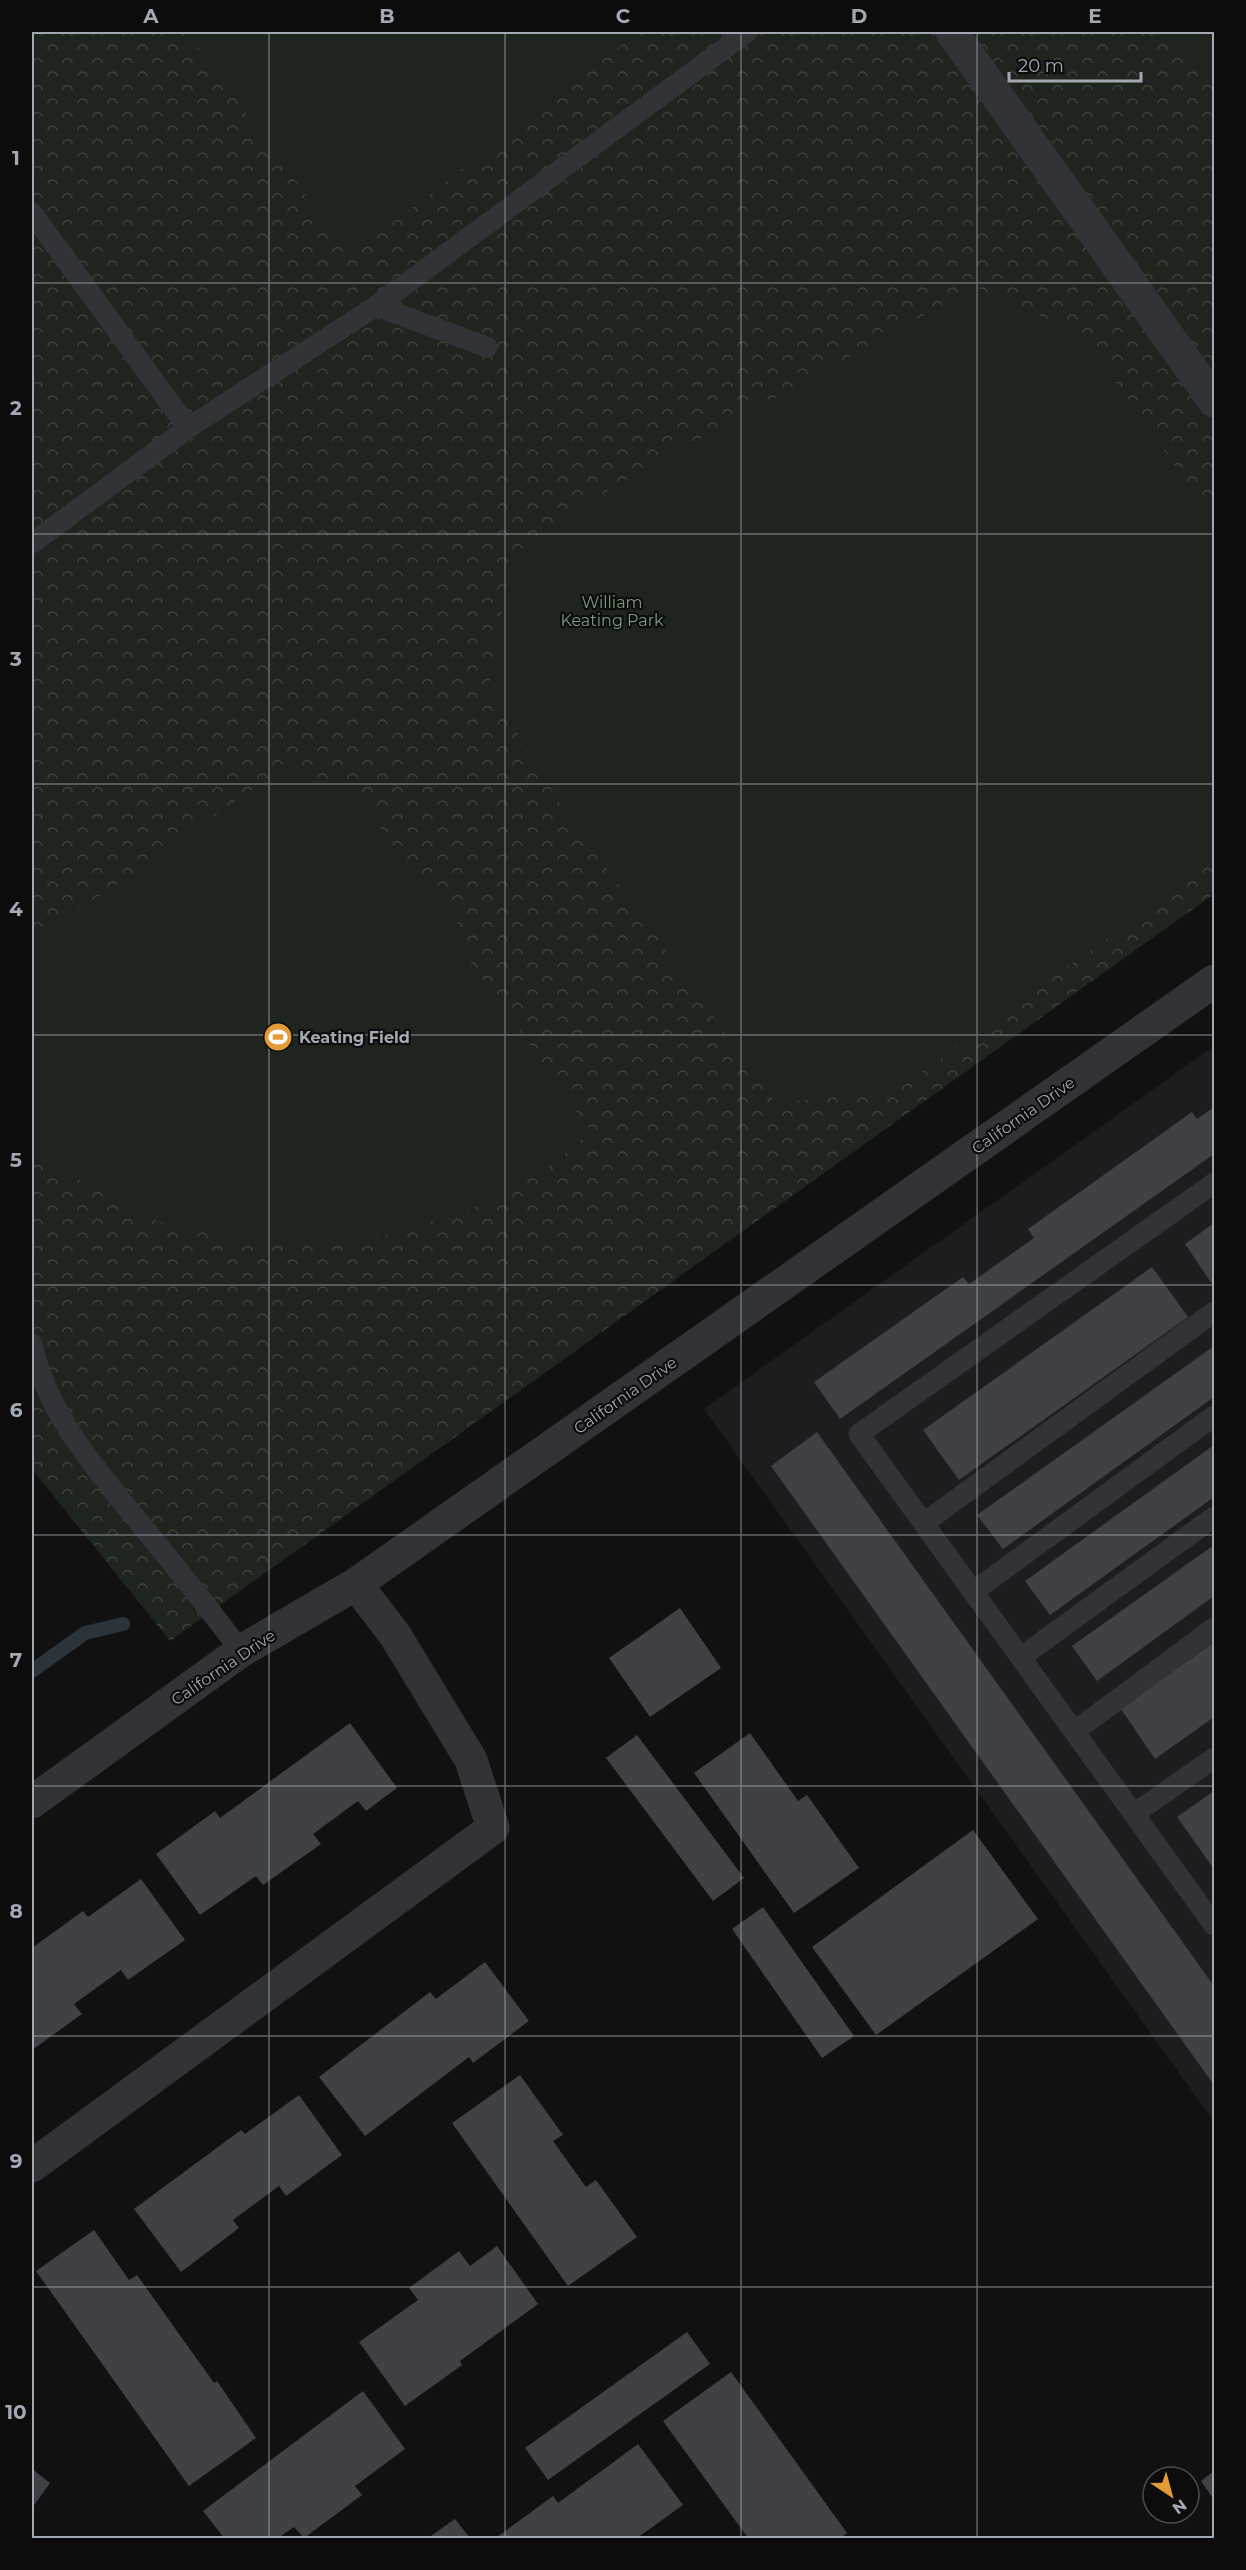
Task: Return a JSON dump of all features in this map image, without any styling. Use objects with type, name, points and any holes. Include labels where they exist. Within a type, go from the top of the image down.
[{"type":"street","points":[[952,32],[1215,401]]},
{"type":"street","name":"California Drive","points":[[32,1802],[241,1651],[357,1584],[1215,981]]},
{"type":"street","points":[[32,2166],[493,1828],[471,1760],[395,1635],[357,1584]]},
{"type":"lane","points":[[32,543],[188,428],[376,306],[747,32]]},
{"type":"lane","points":[[32,213],[188,428]]},
{"type":"lane","points":[[376,306],[487,347]]},
{"type":"lane","points":[[1215,1183],[859,1434],[1215,1924]]},
{"type":"lane","points":[[924,1523],[1215,1312]]},
{"type":"lane","points":[[32,1344],[49,1395],[65,1423],[98,1471],[241,1651]]},
{"type":"lane","points":[[974,1591],[1215,1416]]},
{"type":"lane","points":[[1021,1657],[1215,1517]]},
{"type":"lane","points":[[1075,1731],[1215,1628]]},
{"type":"lane","points":[[1134,1814],[1215,1758]]},
{"type":"shaded area","points":[[1214,1046],[1214,2122],[704,1409]]},
{"type":"green space","name":"William Keating Park","points":[[32,32],[1214,32],[1214,894],[170,1641],[32,1469]]},
{"type":"green space","points":[[187,32],[638,32],[350,256]]},
{"type":"green space","points":[[1169,32],[1214,32],[1214,88]]},
{"type":"green space","points":[[975,287],[1082,334],[1214,521],[1214,861],[896,1091],[776,1103],[559,802],[489,686],[510,561],[610,489]]},
{"type":"green space","name":"Keating Field","points":[[281,770],[348,783],[425,890],[461,917],[451,935],[591,1131],[549,1166],[485,1204],[397,1233],[348,1242],[255,1243],[165,1224],[120,1204],[57,1166],[32,1146],[32,943]]},
{"type":"building","points":[[1214,1107],[1214,1154],[840,1419],[814,1382],[963,1277],[969,1284],[1034,1238],[1028,1229],[1192,1112],[1197,1119]]},
{"type":"building","points":[[1214,1223],[1214,1287],[1185,1244]]},
{"type":"building","points":[[1152,1267],[1188,1317],[959,1480],[923,1430]]},
{"type":"building","points":[[1214,1346],[1214,1397],[1003,1549],[977,1515]]},
{"type":"building","points":[[817,1432],[1214,1986],[1214,2085],[771,1466]]},
{"type":"building","points":[[1214,1445],[1214,1497],[1050,1615],[1025,1581]]},
{"type":"building","points":[[1214,1545],[1214,1596],[1097,1681],[1072,1646]]},
{"type":"building","points":[[680,1608],[721,1668],[650,1717],[609,1658]]},
{"type":"building","points":[[1214,1642],[1214,1717],[1155,1759],[1121,1709]]},
{"type":"building","points":[[350,1723],[397,1788],[366,1811],[358,1801],[313,1834],[321,1844],[263,1885],[256,1876],[200,1915],[156,1854],[215,1811],[220,1818]]},
{"type":"building","points":[[750,1733],[798,1801],[807,1795],[859,1868],[794,1913],[694,1773]]},
{"type":"building","points":[[637,1735],[744,1878],[713,1901],[606,1758]]},
{"type":"building","points":[[1214,1791],[1214,1869],[1177,1817]]},
{"type":"building","points":[[973,1830],[1038,1919],[876,2035],[812,1947]]},
{"type":"building","points":[[141,1879],[185,1940],[128,1980],[121,1970],[74,2004],[82,2014],[32,2050],[32,1948],[83,1911],[88,1917]]},
{"type":"building","points":[[763,1907],[854,2036],[822,2058],[732,1929]]},
{"type":"building","points":[[485,1962],[529,2021],[473,2063],[469,2057],[365,2136],[319,2077],[430,1992],[436,1999]]},
{"type":"building","points":[[520,2075],[563,2135],[553,2141],[586,2187],[596,2180],[637,2237],[568,2286],[452,2123]]},
{"type":"building","points":[[299,2095],[342,2155],[286,2196],[279,2186],[233,2220],[239,2228],[181,2272],[134,2209],[241,2130],[245,2134]]},
{"type":"building","points":[[94,2230],[129,2280],[137,2275],[214,2383],[217,2381],[256,2438],[189,2486],[36,2271]]},
{"type":"building","points":[[497,2246],[538,2304],[460,2361],[462,2365],[405,2406],[359,2342],[418,2300],[409,2288],[459,2251],[470,2266]]},
{"type":"building","points":[[687,2332],[710,2364],[548,2480],[525,2448]]},
{"type":"building","points":[[731,2372],[847,2533],[840,2538],[748,2538],[663,2421]]},
{"type":"building","points":[[363,2391],[405,2449],[355,2486],[362,2495],[304,2538],[294,2527],[278,2538],[224,2538],[203,2511]]},
{"type":"building","points":[[638,2444],[683,2505],[637,2538],[497,2537],[553,2496],[558,2503]]},
{"type":"building","points":[[32,2469],[50,2483],[32,2508]]},
{"type":"building","points":[[1214,2471],[1214,2500],[1201,2481]]},
{"type":"building","points":[[455,2519],[470,2538],[428,2538]]},
{"type":"waterway","points":[[32,1671],[85,1633],[123,1624]]},
{"type":"place","name":"Keating Field","points":[[278,1037]]}]
